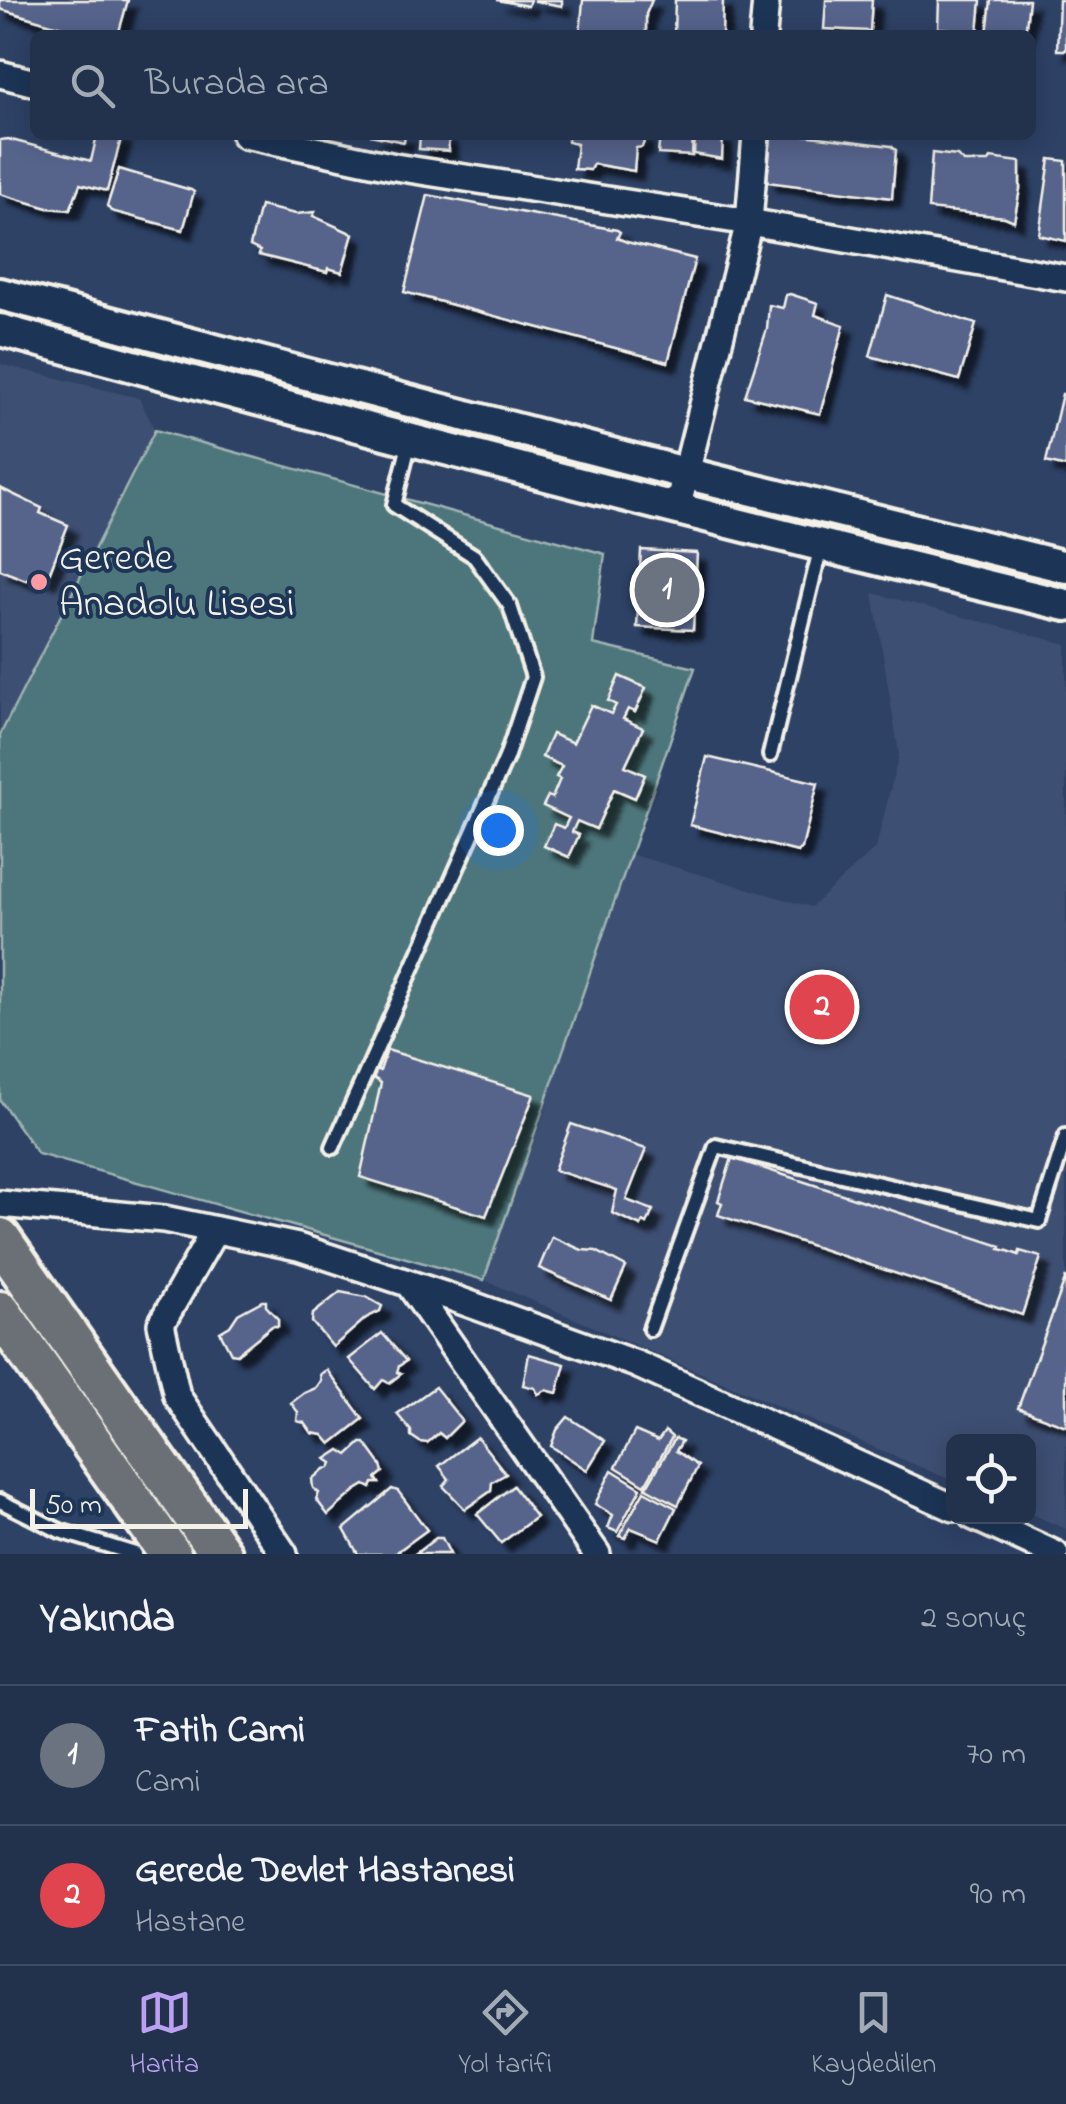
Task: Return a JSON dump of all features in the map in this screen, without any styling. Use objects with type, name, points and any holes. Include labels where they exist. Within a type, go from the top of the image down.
[{"type":"highway","points":[[0,1238],[220,1554]]},
{"type":"highway","points":[[0,1312],[170,1554]]},
{"type":"street","points":[[763,30],[766,0]]},
{"type":"street","points":[[0,74],[30,82]]},
{"type":"street","points":[[269,140],[396,167],[749,222],[1066,278]]},
{"type":"street","points":[[678,509],[749,222],[756,140]]},
{"type":"street","points":[[0,294],[684,473],[1066,567]]},
{"type":"street","points":[[0,330],[410,441],[1066,604]]},
{"type":"street","points":[[0,1204],[164,1219],[298,1247],[636,1364],[946,1504]]},
{"type":"street","points":[[215,1230],[161,1324],[177,1396],[284,1554]]},
{"type":"street","points":[[412,1286],[597,1554]]},
{"type":"street","points":[[989,1524],[1055,1554]]},
{"type":"lane","points":[[333,1146],[506,758],[533,677],[510,606],[474,556],[394,506],[410,441]]},
{"type":"lane","points":[[770,755],[822,546]]},
{"type":"lane","points":[[650,1328],[716,1146],[1039,1221],[1066,1136]]},
{"type":"lane","points":[[0,1501],[60,1531],[135,1554]]},
{"type":"shaded area","name":"Gerede Anadolu Lisesi","points":[[0,364],[139,398],[155,430],[0,735]]},
{"type":"shaded area","points":[[873,593],[1066,644],[1066,1529],[1036,1516],[1036,1434],[946,1434],[946,1478],[484,1280],[630,854],[811,907],[876,848],[899,754]]},
{"type":"green space","points":[[155,430],[605,554],[593,644],[695,668],[484,1280],[38,1154],[0,1100],[0,735]]},
{"type":"building","points":[[0,0],[128,0],[119,30],[72,30],[0,9]]},
{"type":"building","points":[[497,0],[530,0],[528,6]]},
{"type":"building","points":[[562,0],[562,6],[535,1]]},
{"type":"building","points":[[583,0],[652,0],[646,14],[646,30],[580,30]]},
{"type":"building","points":[[675,0],[723,0],[722,30],[674,30]]},
{"type":"building","points":[[826,0],[872,0],[870,30],[824,29]]},
{"type":"building","points":[[939,0],[981,0],[978,30],[938,28]]},
{"type":"building","points":[[991,0],[1029,0],[1026,30],[987,30]]},
{"type":"building","points":[[1059,0],[1066,0],[1066,50],[1057,50]]},
{"type":"building","points":[[0,140],[91,161],[96,140],[121,140],[107,191],[80,184],[70,210],[0,194]]},
{"type":"building","points":[[420,140],[448,140],[449,151],[419,149]]},
{"type":"building","points":[[659,140],[693,140],[692,156],[658,154]]},
{"type":"building","points":[[695,140],[723,140],[722,159],[694,154]]},
{"type":"building","points":[[771,140],[843,140],[891,146],[896,150],[892,198],[767,182]]},
{"type":"building","points":[[568,142],[644,142],[636,148],[634,171],[593,164],[590,170],[574,169],[577,144]]},
{"type":"building","points":[[932,153],[957,156],[964,162],[989,162],[991,158],[1020,162],[1014,221],[928,209]]},
{"type":"building","points":[[1050,159],[1066,161],[1066,241],[1039,235]]},
{"type":"building","points":[[119,169],[194,192],[183,230],[111,211],[107,206]]},
{"type":"building","points":[[428,195],[617,230],[617,238],[627,242],[695,259],[668,362],[404,292]]},
{"type":"building","points":[[260,206],[296,214],[315,212],[313,216],[353,234],[342,272],[328,268],[327,272],[259,255],[260,251],[250,246]]},
{"type":"building","points":[[786,295],[818,303],[815,315],[844,325],[820,414],[745,396],[767,329],[769,305],[783,308]]},
{"type":"building","points":[[887,295],[976,324],[959,380],[870,356]]},
{"type":"building","points":[[1062,394],[1066,395],[1066,467],[1046,462]]},
{"type":"building","points":[[0,488],[68,525],[47,579],[33,573],[26,580],[0,570]]},
{"type":"building","points":[[641,550],[697,553],[693,630],[637,627]]},
{"type":"building","points":[[619,676],[646,688],[635,712],[628,709],[623,719],[643,728],[625,766],[645,775],[635,798],[614,789],[596,829],[577,821],[572,832],[579,835],[569,857],[544,846],[554,824],[564,828],[569,818],[543,806],[548,796],[552,798],[562,766],[542,757],[552,734],[573,743],[591,705],[611,714],[616,705],[608,701]]},
{"type":"building","points":[[707,757],[818,783],[798,852],[690,825]]},
{"type":"building","points":[[387,1050],[534,1095],[486,1216],[360,1177],[381,1083],[371,1076],[374,1068],[380,1071]]},
{"type":"building","points":[[571,1124],[646,1149],[626,1200],[653,1210],[647,1224],[643,1222],[641,1226],[612,1213],[617,1190],[554,1170]]},
{"type":"building","points":[[732,1158],[1001,1246],[1000,1249],[1041,1257],[1022,1315],[718,1215],[722,1203],[718,1201]]},
{"type":"building","points":[[552,1237],[582,1250],[596,1251],[626,1267],[611,1300],[539,1268]]},
{"type":"building","points":[[1066,1277],[1066,1426],[1018,1408]]},
{"type":"building","points":[[340,1292],[366,1297],[382,1306],[333,1347],[312,1322],[313,1314]]},
{"type":"building","points":[[262,1301],[278,1319],[278,1326],[272,1326],[237,1354],[231,1353],[220,1332],[238,1314]]},
{"type":"building","points":[[382,1333],[406,1361],[399,1366],[397,1372],[401,1374],[389,1383],[383,1380],[375,1389],[349,1359]]},
{"type":"building","points":[[529,1354],[565,1364],[557,1393],[546,1390],[538,1394],[535,1388],[523,1385]]},
{"type":"building","points":[[327,1370],[363,1419],[331,1444],[297,1421],[298,1412],[291,1403],[316,1388],[320,1374]]},
{"type":"building","points":[[435,1387],[462,1421],[445,1438],[439,1433],[427,1443],[420,1442],[411,1436],[397,1414]]},
{"type":"building","points":[[568,1417],[605,1441],[587,1470],[551,1446]]},
{"type":"building","points":[[635,1431],[658,1441],[665,1431],[672,1437],[645,1485],[616,1467]]},
{"type":"building","points":[[477,1437],[506,1474],[492,1482],[491,1491],[465,1509],[443,1486],[449,1479],[439,1466]]},
{"type":"building","points":[[675,1438],[682,1441],[676,1451],[698,1466],[678,1505],[646,1488]]},
{"type":"building","points":[[361,1443],[381,1465],[383,1472],[376,1478],[379,1483],[355,1491],[328,1515],[316,1499],[319,1493],[313,1488],[312,1479],[330,1468],[332,1463],[326,1459],[340,1450],[348,1455]]},
{"type":"building","points":[[612,1470],[641,1488],[617,1532],[608,1528],[613,1515],[595,1504]]},
{"type":"building","points":[[513,1486],[536,1517],[501,1543],[477,1514]]},
{"type":"building","points":[[392,1489],[398,1491],[427,1530],[394,1554],[358,1554],[344,1529]]},
{"type":"building","points":[[644,1491],[676,1508],[660,1540],[631,1528],[625,1538],[619,1536]]},
{"type":"building","points":[[436,1538],[442,1538],[450,1554],[415,1554]]},
{"type":"place","name":"Gerede Anadolu Lisesi","points":[[39,582]]},
{"type":"place","name":"Fatih Cami","points":[[667,590]]},
{"type":"place","name":"Gerede Devlet Hastanesi","points":[[822,1007]]}]
